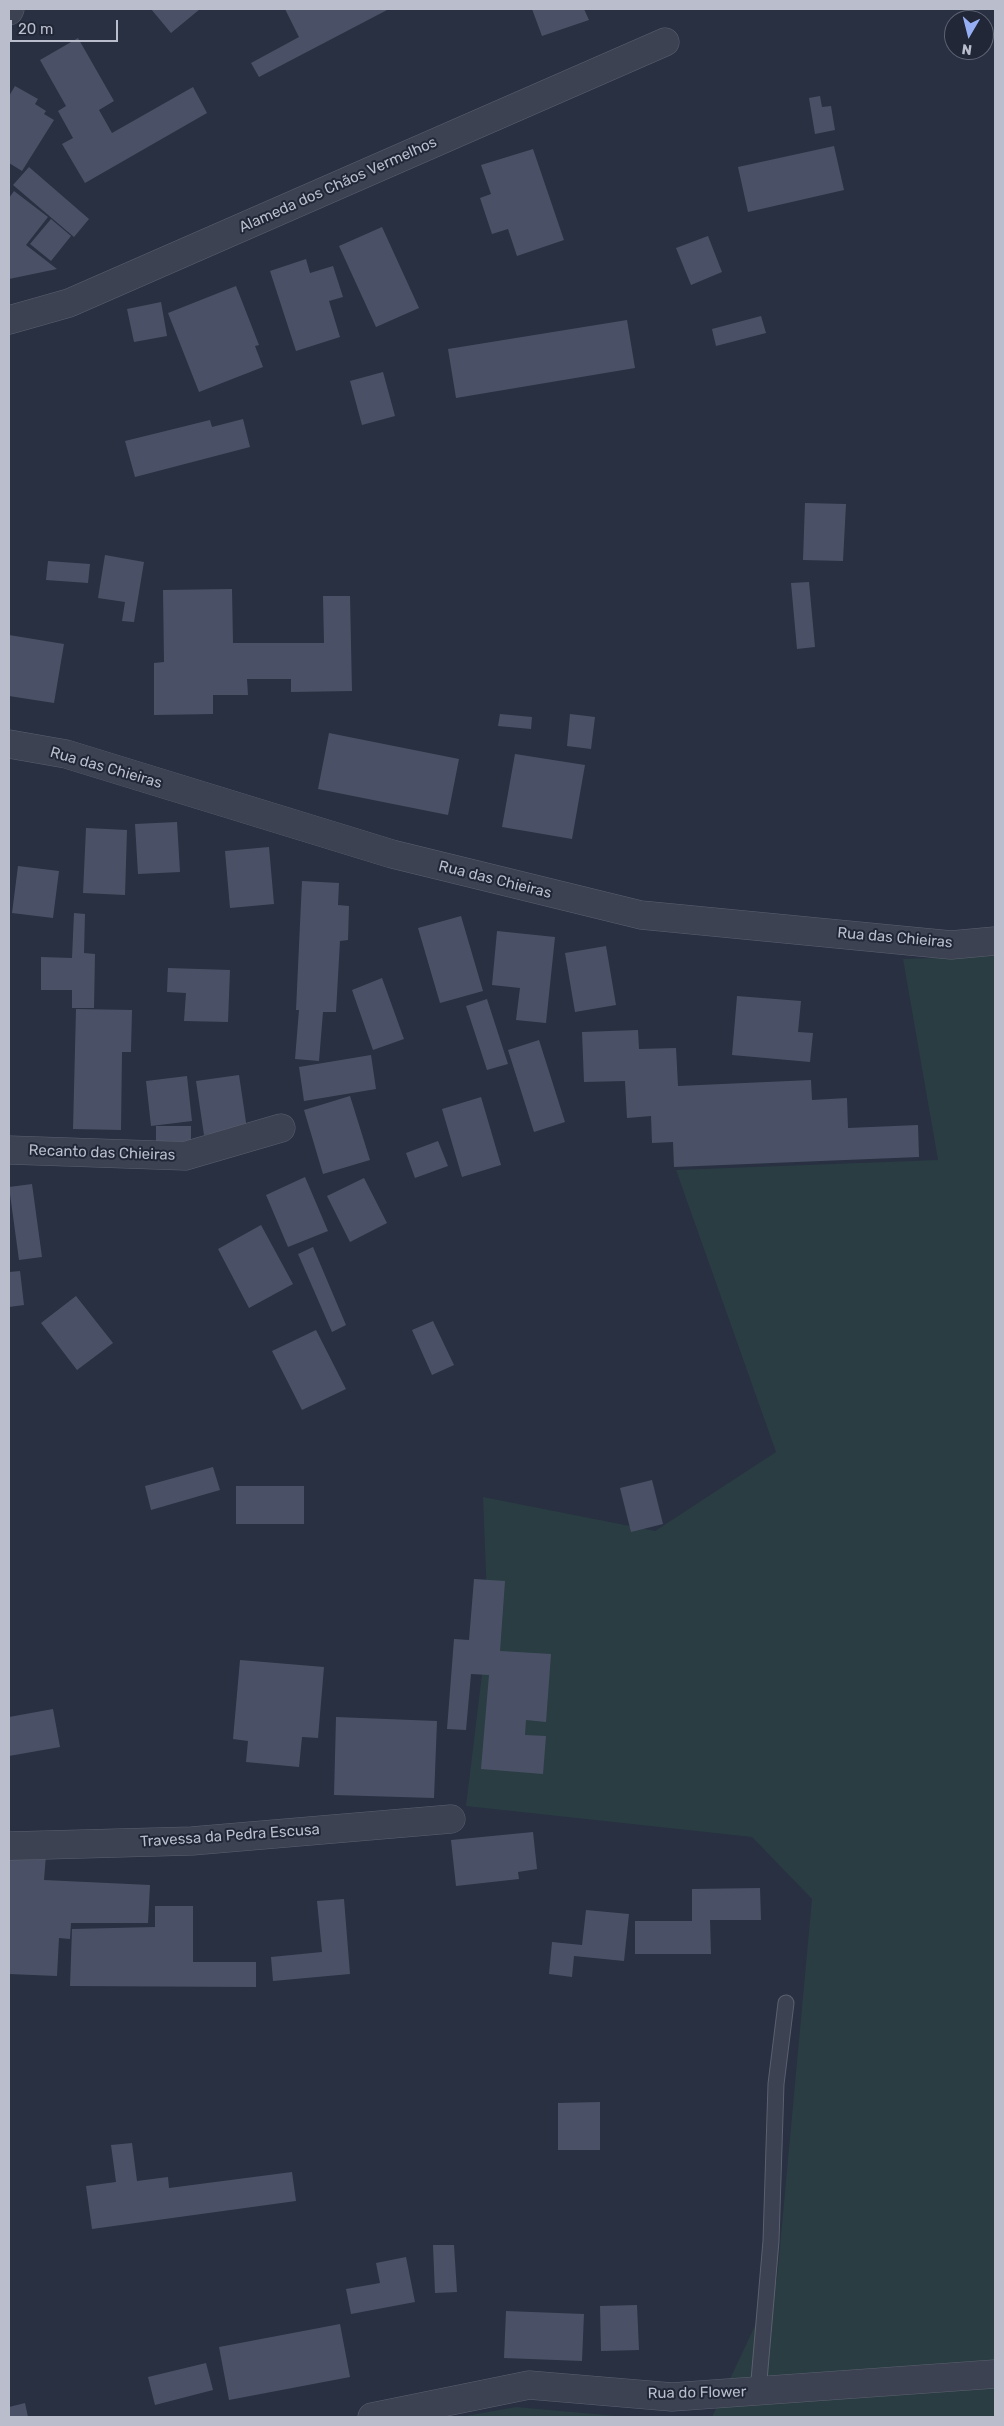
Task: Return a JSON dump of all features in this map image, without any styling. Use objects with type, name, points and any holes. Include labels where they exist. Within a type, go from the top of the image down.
[{"type":"street","name":"Alameda dos Chãos Vermelhos","points":[[9,320],[69,303],[665,42]]},
{"type":"street","name":"Rua das Chieiras","points":[[9,744],[66,754],[392,854],[641,915],[951,944],[995,941]]},
{"type":"street","name":"Recanto das Chieiras","points":[[9,1150],[185,1156],[281,1128]]},
{"type":"street","name":"Travessa da Pedra Escusa","points":[[9,1846],[192,1841],[450,1819]]},
{"type":"street","name":"Rua do Flower","points":[[372,2417],[401,2414],[529,2385],[672,2397],[995,2374]]},
{"type":"lane","points":[[758,2392],[770,2241],[776,2084],[786,2003]]},
{"type":"shaded area","points":[[995,956],[995,2417],[712,2417],[777,2279],[812,1899],[752,1837],[466,1806],[488,1625],[483,1497],[655,1531],[776,1452],[676,1170],[938,1160],[903,959]]},
{"type":"shaded area","points":[[516,2407],[628,2417],[460,2417]]},
{"type":"building","points":[[151,9],[200,9],[171,33]]},
{"type":"building","points":[[285,9],[389,9],[259,77],[251,63],[299,37]]},
{"type":"building","points":[[532,9],[584,9],[589,20],[542,36]]},
{"type":"building","points":[[78,38],[114,101],[99,110],[112,133],[193,87],[207,113],[85,183],[62,144],[73,138],[58,111],[66,106],[40,60]]},
{"type":"building","points":[[15,86],[38,99],[35,104],[46,111],[44,114],[54,120],[22,171],[9,163],[9,96]]},
{"type":"building","points":[[820,96],[822,107],[831,106],[835,130],[815,134],[809,98]]},
{"type":"building","points":[[834,146],[844,190],[748,212],[738,167]]},
{"type":"building","points":[[533,149],[564,240],[517,256],[508,229],[492,234],[480,198],[491,194],[481,165]]},
{"type":"building","points":[[29,167],[89,219],[74,237],[13,185]]},
{"type":"building","points":[[14,191],[48,217],[26,245],[57,269],[9,279],[9,198]]},
{"type":"building","points":[[51,219],[71,236],[51,261],[30,244]]},
{"type":"building","points":[[382,227],[419,308],[376,327],[339,246]]},
{"type":"building","points":[[708,236],[722,272],[691,285],[676,248]]},
{"type":"building","points":[[306,259],[310,273],[333,266],[343,297],[329,301],[340,337],[296,351],[270,271]]},
{"type":"building","points":[[236,286],[259,345],[255,346],[263,367],[199,392],[168,313]]},
{"type":"building","points":[[161,302],[167,336],[134,342],[127,309]]},
{"type":"building","points":[[761,316],[766,333],[716,346],[712,329]]},
{"type":"building","points":[[627,320],[635,368],[456,398],[448,349]]},
{"type":"building","points":[[383,372],[395,416],[362,425],[350,381]]},
{"type":"building","points":[[243,419],[250,447],[135,477],[125,441],[210,420],[212,427]]},
{"type":"building","points":[[805,503],[846,504],[843,561],[803,560]]},
{"type":"building","points":[[105,555],[144,562],[134,622],[122,621],[125,602],[98,598]]},
{"type":"building","points":[[48,561],[90,564],[88,583],[46,580]]},
{"type":"building","points":[[809,582],[815,647],[797,649],[791,583]]},
{"type":"building","points":[[232,589],[233,643],[324,643],[323,596],[350,596],[352,691],[291,692],[291,679],[247,679],[248,695],[213,695],[213,714],[154,715],[154,663],[164,662],[163,590]]},
{"type":"building","points":[[9,635],[64,644],[54,703],[9,696]]},
{"type":"building","points":[[500,714],[532,717],[531,729],[498,726]]},
{"type":"building","points":[[570,714],[595,717],[591,749],[567,746]]},
{"type":"building","points":[[329,733],[459,759],[448,815],[318,789]]},
{"type":"building","points":[[515,754],[585,765],[572,839],[502,827]]},
{"type":"building","points":[[177,822],[180,872],[138,874],[135,824]]},
{"type":"building","points":[[86,828],[127,830],[125,895],[83,893]]},
{"type":"building","points":[[269,847],[274,904],[230,908],[225,851]]},
{"type":"building","points":[[18,866],[59,871],[53,918],[12,913]]},
{"type":"building","points":[[302,881],[339,883],[338,905],[349,906],[348,940],[340,941],[336,1012],[323,1012],[319,1061],[295,1059],[299,1010],[296,1010]]},
{"type":"building","points":[[74,913],[85,914],[84,953],[95,954],[94,1008],[72,1008],[72,990],[41,990],[41,957],[72,958]]},
{"type":"building","points":[[461,916],[483,991],[440,1003],[418,928]]},
{"type":"building","points":[[497,931],[555,937],[546,1023],[516,1020],[520,988],[492,985]]},
{"type":"building","points":[[606,946],[616,1005],[575,1012],[565,953]]},
{"type":"building","points":[[168,968],[230,970],[228,1022],[184,1021],[186,993],[167,992]]},
{"type":"building","points":[[382,978],[404,1039],[373,1050],[352,990]]},
{"type":"building","points":[[737,996],[801,1001],[798,1032],[813,1033],[810,1062],[732,1055]]},
{"type":"building","points":[[487,999],[508,1064],[487,1070],[466,1006]]},
{"type":"building","points":[[76,1009],[132,1010],[131,1052],[122,1052],[121,1130],[73,1129]]},
{"type":"building","points":[[638,1030],[639,1049],[676,1048],[678,1086],[811,1080],[812,1100],[847,1098],[848,1128],[918,1125],[919,1157],[674,1167],[673,1142],[652,1143],[651,1116],[627,1118],[625,1081],[584,1082],[582,1032]]},
{"type":"building","points":[[539,1040],[565,1122],[534,1132],[508,1050]]},
{"type":"building","points":[[371,1055],[376,1089],[304,1101],[299,1067]]},
{"type":"building","points":[[239,1075],[247,1129],[204,1135],[196,1081]]},
{"type":"building","points":[[187,1076],[192,1121],[151,1126],[146,1081]]},
{"type":"building","points":[[350,1096],[370,1160],[323,1174],[304,1110]]},
{"type":"building","points":[[481,1097],[501,1165],[462,1177],[442,1109]]},
{"type":"building","points":[[156,1126],[191,1126],[191,1143],[156,1143]]},
{"type":"building","points":[[438,1141],[448,1166],[415,1178],[406,1153]]},
{"type":"building","points":[[305,1177],[328,1231],[288,1247],[266,1195]]},
{"type":"building","points":[[364,1178],[387,1223],[350,1242],[327,1196]]},
{"type":"building","points":[[32,1184],[42,1257],[19,1260],[9,1187]]},
{"type":"building","points":[[261,1225],[293,1284],[249,1308],[218,1249]]},
{"type":"building","points":[[313,1247],[346,1325],[332,1332],[298,1254]]},
{"type":"building","points":[[20,1271],[24,1305],[9,1307],[9,1272]]},
{"type":"building","points":[[76,1296],[113,1343],[77,1370],[41,1323]]},
{"type":"building","points":[[433,1321],[454,1365],[432,1375],[412,1330]]},
{"type":"building","points":[[316,1330],[346,1389],[302,1410],[272,1351]]},
{"type":"building","points":[[213,1467],[220,1490],[151,1510],[145,1486]]},
{"type":"building","points":[[652,1480],[663,1524],[631,1532],[620,1488]]},
{"type":"building","points":[[236,1486],[304,1486],[304,1524],[236,1524]]},
{"type":"building","points":[[474,1579],[505,1581],[500,1651],[551,1654],[546,1722],[526,1720],[525,1735],[546,1736],[543,1774],[481,1769],[489,1675],[471,1674],[466,1730],[447,1729],[454,1639],[469,1640]]},
{"type":"building","points":[[240,1660],[324,1667],[318,1738],[302,1737],[299,1767],[246,1762],[248,1741],[233,1739]]},
{"type":"building","points":[[53,1709],[60,1747],[9,1756],[9,1717]]},
{"type":"building","points":[[336,1717],[437,1721],[434,1798],[334,1795]]},
{"type":"building","points":[[533,1832],[537,1869],[518,1872],[519,1879],[456,1886],[451,1840]]},
{"type":"building","points":[[9,1853],[46,1855],[44,1880],[150,1885],[148,1923],[71,1923],[70,1939],[59,1938],[57,1976],[9,1974]]},
{"type":"building","points":[[760,1888],[761,1920],[710,1920],[711,1954],[635,1954],[635,1921],[692,1921],[692,1889]]},
{"type":"building","points":[[344,1899],[350,1974],[273,1981],[271,1957],[322,1952],[317,1901]]},
{"type":"building","points":[[155,1906],[193,1906],[193,1962],[256,1962],[256,1987],[70,1986],[72,1929],[155,1927]]},
{"type":"building","points":[[586,1910],[629,1914],[624,1961],[574,1956],[572,1977],[549,1974],[552,1942],[582,1945]]},
{"type":"building","points":[[600,2102],[600,2150],[558,2150],[558,2103]]},
{"type":"building","points":[[132,2143],[137,2181],[168,2177],[169,2188],[292,2172],[296,2201],[92,2229],[86,2186],[116,2182],[111,2145]]},
{"type":"building","points":[[433,2245],[454,2245],[457,2292],[435,2293]]},
{"type":"building","points":[[406,2257],[415,2302],[351,2314],[346,2289],[380,2283],[376,2263]]},
{"type":"building","points":[[637,2305],[639,2350],[601,2351],[600,2306]]},
{"type":"building","points":[[506,2311],[584,2314],[582,2361],[504,2358]]},
{"type":"building","points":[[340,2324],[350,2377],[229,2400],[219,2347]]},
{"type":"building","points":[[206,2363],[213,2390],[155,2405],[148,2377]]},
{"type":"building","points":[[25,2403],[28,2417],[9,2417],[9,2407]]}]
